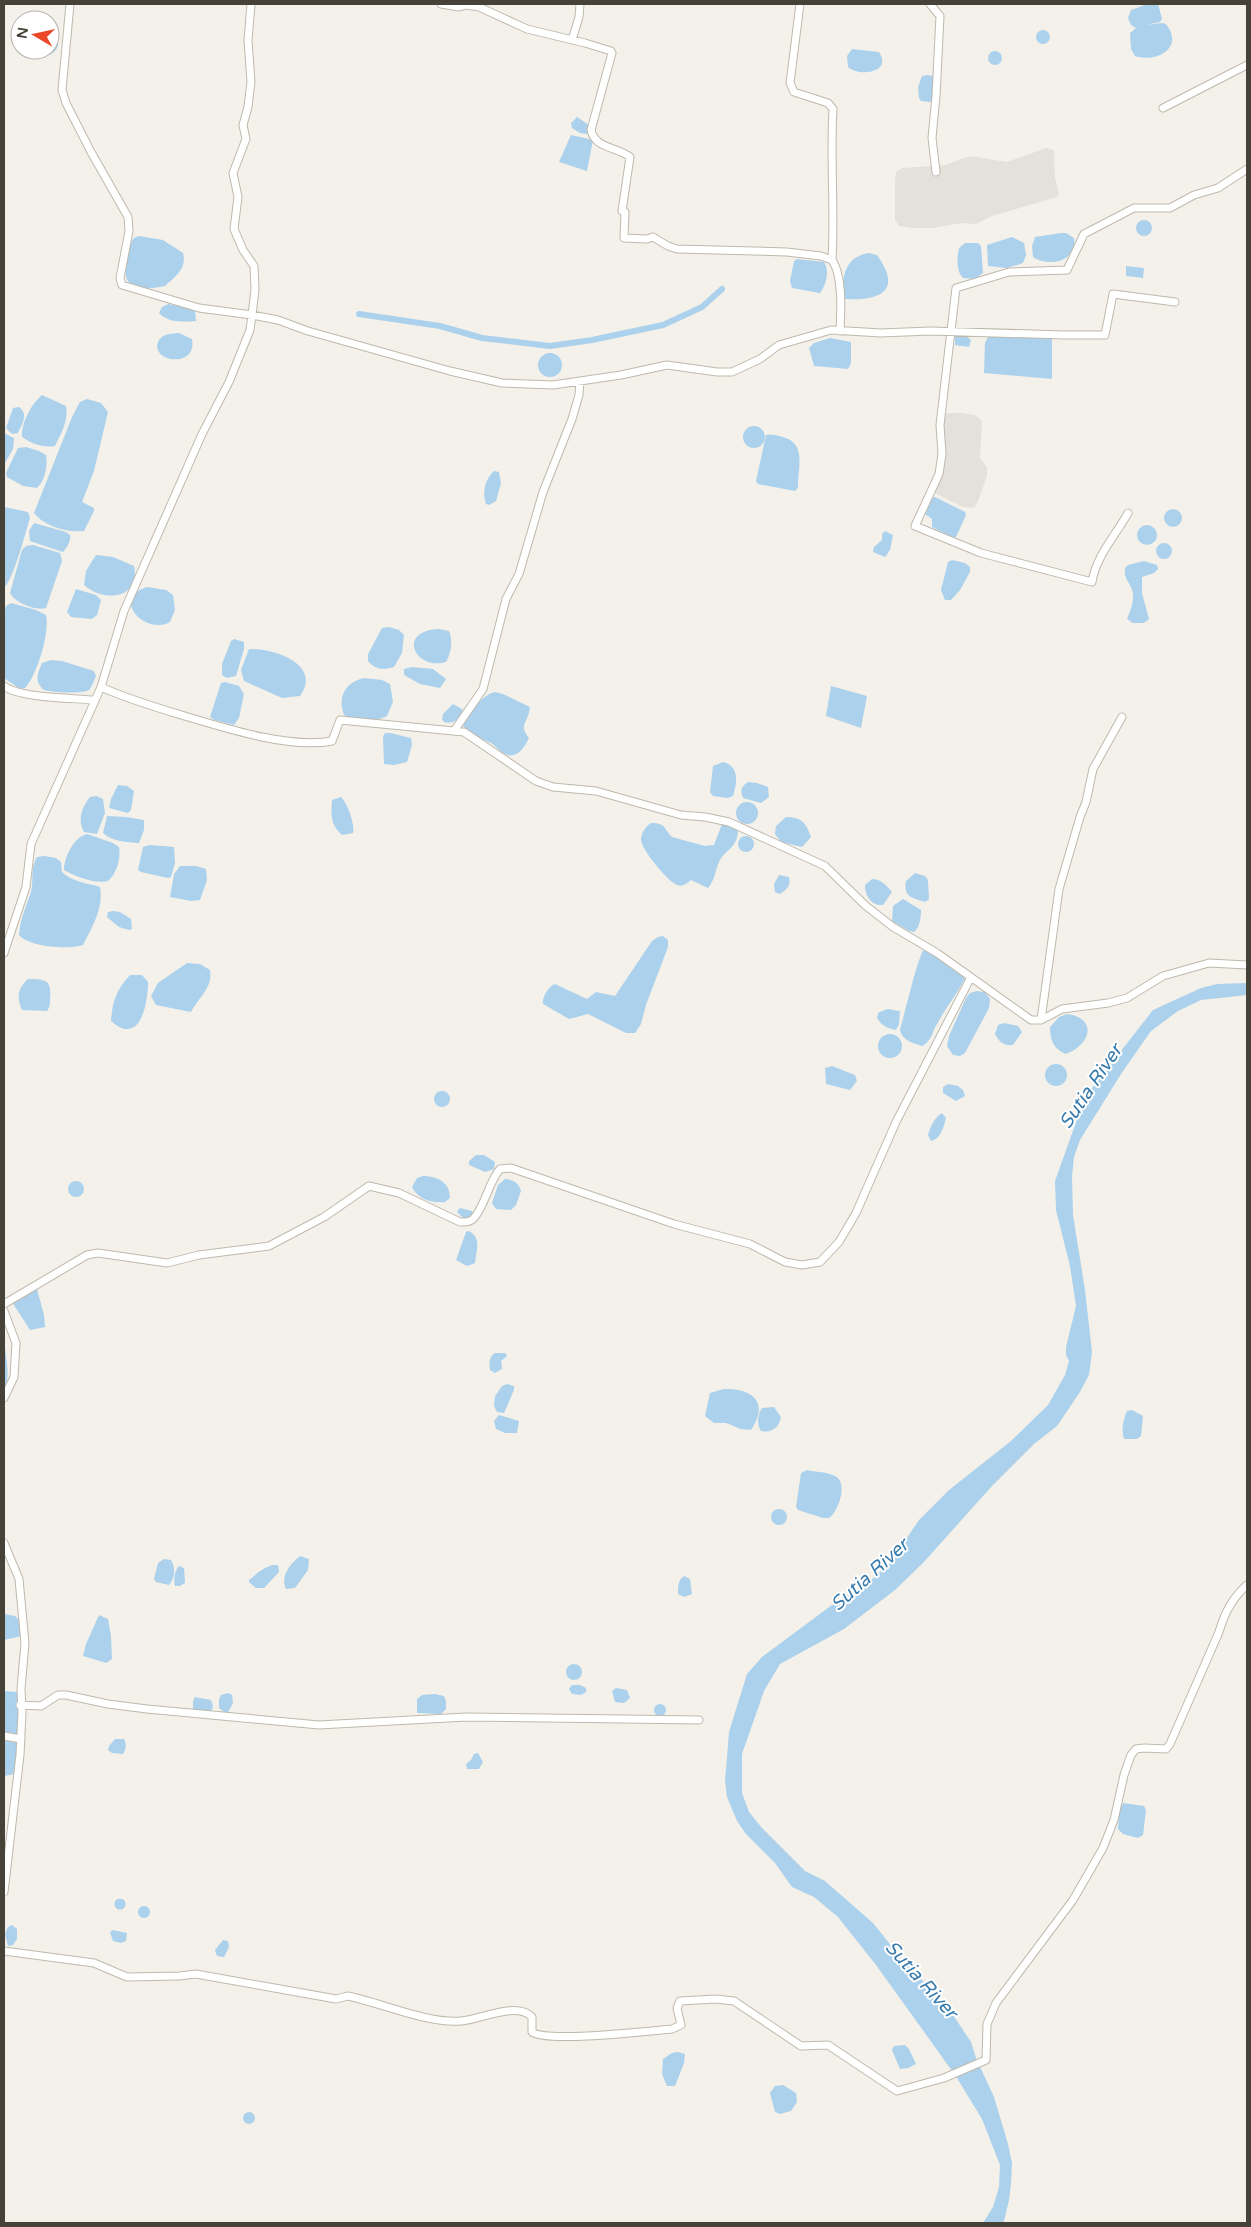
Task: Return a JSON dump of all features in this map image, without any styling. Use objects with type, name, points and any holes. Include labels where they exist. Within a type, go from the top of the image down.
[{"type":"street","points":[[70,4],[62,90],[66,103],[91,152],[128,217],[129,231],[120,278],[122,285],[199,308],[278,320],[308,331],[450,371],[502,383],[553,385],[621,375],[667,365],[717,372],[732,372],[760,358],[779,345],[831,330],[881,333],[952,332],[1105,335],[1113,294],[1175,302]]},
{"type":"street","points":[[4,953],[26,888],[31,844],[101,687],[124,611],[202,434],[229,382],[250,330],[255,289],[254,266],[243,250],[234,229],[238,197],[233,173],[246,139],[243,125],[248,107],[251,82],[248,16],[251,4]]},
{"type":"street","points":[[441,4],[459,7],[466,5],[478,7],[527,29],[611,51],[591,134],[601,144],[630,157],[622,211],[625,212],[624,238],[647,239],[653,237],[677,249],[787,252],[822,256],[832,260]]},
{"type":"street","points":[[572,40],[580,17],[580,4]]},
{"type":"street","points":[[800,4],[790,83],[794,92],[828,103],[833,108],[831,162],[834,208],[832,260],[838,275],[840,330]]},
{"type":"street","points":[[930,4],[940,16],[932,138],[936,172]]},
{"type":"street","points":[[1163,108],[1247,65]]},
{"type":"street","points":[[1128,513],[1117,533],[1103,552],[1093,573],[1092,582],[981,553],[915,526],[939,474],[942,454],[940,425],[956,288],[1009,272],[1067,270],[1084,234],[1134,208],[1170,208],[1194,195],[1218,188],[1247,168]]},
{"type":"street","points":[[454,731],[483,689],[506,599],[522,566],[543,492],[574,411],[579,395],[580,381]]},
{"type":"street","points":[[4,686],[10,691],[22,694],[94,700]]},
{"type":"street","points":[[101,687],[131,701],[250,735],[317,744],[332,741],[340,720],[464,732],[536,781],[553,787],[596,791],[681,815],[729,822],[825,866],[866,906],[894,927],[937,953],[1031,1020],[1041,1020],[1062,1009],[1108,1003],[1127,998],[1163,976],[1209,963],[1247,965]]},
{"type":"street","points":[[1041,1020],[1059,889],[1086,802],[1093,769],[1122,716]]},
{"type":"street","points":[[4,1304],[87,1255],[98,1253],[167,1263],[199,1256],[269,1246],[324,1217],[369,1186],[399,1193],[460,1222],[467,1222],[474,1218],[494,1176],[500,1169],[512,1168],[674,1224],[750,1244],[785,1262],[802,1265],[820,1262],[839,1242],[856,1213],[896,1122],[971,977]]},
{"type":"street","points":[[4,1311],[16,1343],[14,1377],[4,1398]]},
{"type":"street","points":[[4,1543],[19,1579],[24,1620],[25,1659],[20,1705],[22,1714],[21,1738],[4,1892]]},
{"type":"street","points":[[4,1951],[94,1963],[127,1977],[170,1977],[196,1974],[336,1999],[348,1996],[443,2020],[460,2021],[498,2012],[525,2012],[532,2017],[532,2032],[536,2035],[547,2036],[598,2036],[672,2029],[681,2026],[677,2008],[680,2002],[716,1999],[734,2002],[801,2046],[828,2045],[897,2091],[944,2078],[986,2060],[987,2024],[996,2003],[1073,1900],[1103,1848],[1114,1820],[1124,1775],[1131,1755],[1136,1749],[1166,1749],[1170,1744],[1219,1632],[1222,1618],[1247,1584]]},
{"type":"street","points":[[20,1705],[41,1706],[58,1695],[66,1694],[108,1704],[147,1709],[319,1725],[466,1717],[699,1720]]},
{"type":"street","points":[[4,1736],[21,1738]]},
{"type":"shaded area","points":[[1046,148],[1054,150],[1055,178],[1059,194],[1057,197],[992,216],[976,224],[962,223],[932,228],[912,228],[899,226],[895,220],[896,172],[902,168],[945,165],[970,156],[1007,162]]},
{"type":"shaded area","points":[[944,413],[975,415],[982,421],[980,458],[987,467],[987,476],[974,508],[963,507],[933,492],[940,481],[945,450],[943,434]]},
{"type":"water","points":[[1148,4],[1158,4],[1162,19],[1160,22],[1146,25],[1166,24],[1171,33],[1172,40],[1166,52],[1143,58],[1135,56],[1131,49],[1130,33],[1136,28],[1131,25],[1128,18],[1131,10]]},
{"type":"water","points":[[1040,30],[1046,30],[1050,37],[1046,44],[1040,44],[1036,40],[1036,34]]},
{"type":"water","points":[[852,49],[879,52],[882,65],[873,71],[859,72],[853,70],[848,67],[847,56]]},
{"type":"water","points":[[995,51],[1000,53],[1002,58],[1000,63],[995,65],[990,63],[988,58],[990,53]]},
{"type":"water","points":[[922,76],[933,76],[934,79],[933,98],[930,102],[921,101],[919,98],[918,87]]},
{"type":"water","points":[[577,117],[589,125],[587,134],[580,133],[572,128],[571,123]]},
{"type":"water","points":[[571,135],[593,140],[587,171],[559,162]]},
{"type":"water","points":[[1141,220],[1147,220],[1152,225],[1150,234],[1141,236],[1136,231],[1136,225]]},
{"type":"water","points":[[1066,233],[1074,238],[1072,252],[1067,257],[1054,262],[1047,262],[1033,257],[1032,246],[1035,237]]},
{"type":"water","points":[[139,236],[163,240],[183,253],[182,268],[165,286],[139,288],[128,282],[125,268],[127,257],[134,238]]},
{"type":"water","points":[[1012,237],[1024,243],[1026,255],[1023,263],[1007,268],[988,266],[987,245]]},
{"type":"water","points":[[965,243],[978,243],[981,246],[983,273],[975,279],[963,278],[959,272],[959,248]]},
{"type":"water","points":[[869,253],[877,255],[885,267],[888,285],[884,291],[868,298],[845,299],[842,297],[846,269],[854,259]]},
{"type":"water","points":[[797,259],[824,262],[827,270],[826,278],[820,293],[792,288],[790,281],[794,261]]},
{"type":"water","points":[[1126,266],[1144,268],[1143,278],[1126,276]]},
{"type":"water","points":[[168,304],[195,311],[196,321],[186,322],[167,319],[159,313],[162,307]]},
{"type":"water","points":[[179,333],[192,339],[192,349],[188,355],[182,358],[167,358],[157,349],[158,342],[167,334]]},
{"type":"water","points":[[958,335],[966,336],[971,340],[969,347],[955,345],[955,337]]},
{"type":"water","points":[[988,337],[1050,337],[1052,339],[1052,379],[984,373],[985,343]]},
{"type":"water","points":[[830,338],[851,342],[851,363],[848,369],[814,366],[809,348],[814,343]]},
{"type":"water","points":[[550,353],[559,356],[562,365],[559,374],[550,377],[541,374],[538,365],[541,356]]},
{"type":"water","points":[[42,395],[66,406],[65,422],[55,446],[38,445],[22,437],[23,426],[28,414]]},
{"type":"water","points":[[87,399],[101,403],[108,412],[94,471],[82,502],[94,508],[94,511],[84,531],[70,531],[56,528],[44,522],[34,513],[72,417],[80,402]]},
{"type":"water","points":[[19,407],[24,413],[24,419],[18,433],[12,434],[6,428],[13,408]]},
{"type":"water","points":[[754,426],[764,433],[765,437],[758,447],[754,448],[744,441],[743,437],[750,427]]},
{"type":"water","points":[[4,433],[14,438],[13,449],[4,465]]},
{"type":"water","points":[[766,435],[786,438],[797,447],[800,460],[798,488],[795,491],[758,484],[756,481]]},
{"type":"water","points":[[26,447],[46,455],[45,473],[37,488],[23,486],[7,477],[6,473],[18,448]]},
{"type":"water","points":[[494,471],[499,472],[501,483],[496,501],[489,505],[486,504],[484,491],[488,478]]},
{"type":"water","points":[[935,497],[965,512],[966,515],[956,537],[953,538],[932,527],[932,519],[925,514],[932,498]]},
{"type":"water","points":[[4,507],[28,512],[30,518],[12,575],[4,588]]},
{"type":"water","points":[[1173,509],[1179,512],[1182,518],[1179,524],[1173,527],[1167,524],[1164,518],[1167,512]]},
{"type":"water","points":[[34,523],[66,532],[70,535],[69,542],[63,552],[30,541],[29,531]]},
{"type":"water","points":[[1147,525],[1154,528],[1157,535],[1154,542],[1147,545],[1140,542],[1137,535],[1140,528]]},
{"type":"water","points":[[885,531],[893,535],[890,550],[885,557],[873,552],[874,547],[882,540],[882,534]]},
{"type":"water","points":[[1164,543],[1170,545],[1172,551],[1170,557],[1164,559],[1158,557],[1156,551],[1158,545]]},
{"type":"water","points":[[33,545],[60,553],[62,561],[46,608],[42,609],[16,600],[10,593],[22,550],[26,546]]},
{"type":"water","points":[[96,555],[113,557],[134,566],[135,577],[127,591],[119,595],[110,596],[92,591],[84,585],[86,571]]},
{"type":"water","points":[[952,560],[965,563],[970,567],[970,572],[960,590],[951,600],[945,600],[941,590],[948,562]]},
{"type":"water","points":[[1144,561],[1157,565],[1158,569],[1154,573],[1142,577],[1142,593],[1149,619],[1144,623],[1133,623],[1127,619],[1133,595],[1125,576],[1125,568],[1128,565]]},
{"type":"water","points":[[147,587],[166,590],[173,595],[175,610],[170,622],[160,625],[151,624],[135,614],[131,607],[131,599],[136,592]]},
{"type":"water","points":[[76,589],[96,595],[101,600],[97,615],[92,619],[71,617],[67,612]]},
{"type":"water","points":[[11,603],[46,615],[47,623],[42,653],[34,674],[25,688],[20,689],[4,678],[4,613],[6,606]]},
{"type":"water","points":[[389,627],[399,630],[404,635],[402,653],[394,667],[387,669],[374,666],[368,661],[368,654],[382,628]]},
{"type":"water","points":[[439,629],[449,631],[450,634],[451,646],[448,659],[446,662],[435,663],[426,661],[415,650],[414,643],[418,636],[426,631]]},
{"type":"water","points":[[234,639],[244,642],[244,649],[236,676],[227,678],[222,675],[222,664],[231,641]]},
{"type":"water","points":[[249,649],[270,651],[282,655],[300,667],[305,675],[305,685],[300,696],[282,698],[244,681],[241,670]]},
{"type":"water","points":[[51,660],[62,661],[94,671],[96,676],[90,689],[85,691],[57,692],[42,689],[38,683],[38,672],[42,663]]},
{"type":"water","points":[[412,667],[433,669],[446,679],[440,688],[420,684],[404,675],[404,669]]},
{"type":"water","points":[[364,678],[382,680],[390,684],[393,702],[387,716],[376,720],[365,720],[354,719],[344,715],[342,702],[345,691],[352,683]]},
{"type":"water","points":[[225,682],[239,686],[244,694],[239,718],[234,725],[214,720],[210,717],[221,683]]},
{"type":"water","points":[[831,686],[867,696],[861,728],[826,716]]},
{"type":"water","points":[[495,692],[530,707],[524,727],[529,738],[522,749],[516,754],[508,755],[503,753],[492,744],[472,734],[463,726],[480,701]]},
{"type":"water","points":[[453,704],[462,709],[464,713],[453,722],[444,722],[442,719],[443,714]]},
{"type":"water","points":[[385,733],[411,738],[412,745],[407,762],[394,765],[384,764],[383,737]]},
{"type":"water","points":[[723,762],[732,767],[736,776],[733,796],[728,798],[713,796],[710,792],[713,766]]},
{"type":"water","points":[[748,782],[768,787],[769,797],[761,803],[743,798],[742,789]]},
{"type":"water","points":[[118,785],[127,786],[134,791],[131,810],[128,813],[109,808]]},
{"type":"water","points":[[97,796],[103,799],[105,813],[97,834],[84,832],[81,823],[83,809],[90,797]]},
{"type":"water","points":[[341,797],[348,809],[353,829],[353,833],[342,835],[333,823],[332,815],[332,800]]},
{"type":"water","points":[[747,802],[755,805],[758,813],[755,821],[747,824],[739,821],[736,813],[739,805]]},
{"type":"water","points":[[107,816],[144,820],[144,830],[139,843],[115,840],[103,833]]},
{"type":"water","points":[[786,817],[800,820],[807,828],[811,837],[802,847],[781,842],[775,834],[776,826]]},
{"type":"water","points":[[651,823],[662,825],[672,837],[705,846],[714,845],[722,824],[734,827],[738,831],[735,842],[721,858],[708,888],[691,880],[685,884],[677,885],[661,872],[645,850],[641,839],[643,832]]},
{"type":"water","points":[[87,834],[119,847],[118,866],[108,881],[97,882],[64,870],[66,859],[74,843]]},
{"type":"water","points":[[746,836],[752,838],[754,844],[752,850],[746,852],[740,850],[738,844],[740,838]]},
{"type":"water","points":[[150,845],[174,847],[175,863],[171,877],[168,878],[138,870],[143,847]]},
{"type":"water","points":[[37,857],[56,858],[61,862],[62,872],[70,878],[100,887],[99,910],[83,945],[59,947],[40,945],[19,935],[22,918],[31,892],[35,861]]},
{"type":"water","points":[[180,866],[196,866],[206,869],[207,880],[200,900],[191,901],[170,897],[174,874]]},
{"type":"water","points":[[915,873],[925,876],[928,880],[929,899],[925,902],[912,898],[907,894],[906,881]]},
{"type":"water","points":[[779,875],[789,877],[788,887],[780,894],[775,892],[774,884]]},
{"type":"water","points":[[872,879],[881,881],[892,892],[883,905],[872,902],[866,893],[865,885]]},
{"type":"water","points":[[903,899],[921,910],[919,925],[914,932],[892,921],[893,906]]},
{"type":"water","points":[[108,912],[120,912],[131,919],[132,929],[119,927],[107,917]]},
{"type":"water","points":[[663,936],[668,940],[668,947],[646,1005],[641,1024],[635,1033],[626,1033],[588,1014],[569,1019],[543,1004],[546,992],[555,984],[587,999],[596,992],[615,996],[652,941]]},
{"type":"water","points":[[925,948],[966,976],[940,1018],[930,1039],[922,1046],[905,1038],[900,1029],[915,972]]},
{"type":"water","points":[[187,963],[200,964],[210,970],[207,987],[191,1012],[156,1005],[151,996],[158,983]]},
{"type":"water","points":[[130,975],[142,975],[148,982],[148,991],[140,1020],[129,1029],[121,1028],[111,1021],[116,996]]},
{"type":"water","points":[[28,979],[39,979],[49,984],[50,1003],[47,1011],[22,1010],[19,993]]},
{"type":"water","points":[[1247,983],[1247,995],[1201,1000],[1178,1011],[1151,1031],[1121,1074],[1080,1140],[1074,1157],[1072,1176],[1073,1215],[1085,1290],[1092,1352],[1089,1375],[1080,1392],[1057,1426],[1034,1444],[992,1486],[923,1563],[895,1590],[844,1629],[780,1664],[764,1691],[742,1754],[742,1793],[749,1812],[762,1828],[805,1871],[825,1881],[873,1923],[902,1959],[947,2006],[971,2042],[976,2058],[994,2097],[1012,2163],[1009,2200],[1004,2221],[1002,2223],[983,2223],[993,2207],[999,2187],[1000,2165],[982,2119],[957,2078],[876,1965],[838,1917],[814,1897],[792,1887],[775,1863],[746,1834],[737,1821],[727,1797],[725,1780],[729,1732],[747,1674],[762,1657],[836,1602],[871,1580],[889,1564],[919,1520],[949,1490],[1011,1441],[1048,1405],[1065,1375],[1069,1361],[1066,1355],[1066,1347],[1076,1306],[1070,1266],[1056,1210],[1055,1181],[1085,1097],[1153,1010],[1201,988],[1217,984]]},
{"type":"water","points":[[977,991],[985,992],[990,999],[989,1008],[965,1053],[960,1056],[953,1055],[947,1046],[949,1036],[966,998],[970,993]]},
{"type":"water","points":[[887,1009],[900,1011],[899,1024],[896,1030],[885,1026],[877,1018],[878,1013]]},
{"type":"water","points":[[1067,1014],[1077,1016],[1083,1021],[1087,1026],[1087,1032],[1081,1045],[1066,1054],[1053,1043],[1050,1027],[1059,1017]]},
{"type":"water","points":[[1004,1023],[1018,1026],[1022,1032],[1013,1045],[1002,1043],[995,1034],[998,1025]]},
{"type":"water","points":[[890,1034],[895,1035],[901,1041],[901,1051],[895,1057],[890,1058],[885,1057],[879,1051],[878,1046],[879,1041],[885,1035]]},
{"type":"water","points":[[1056,1064],[1064,1067],[1067,1075],[1064,1083],[1056,1086],[1048,1083],[1045,1075],[1048,1067]]},
{"type":"water","points":[[832,1066],[855,1075],[857,1081],[850,1090],[826,1084],[825,1068]]},
{"type":"water","points":[[948,1084],[958,1086],[963,1090],[965,1096],[956,1101],[943,1093],[943,1087]]},
{"type":"water","points":[[442,1091],[448,1093],[450,1099],[448,1105],[442,1107],[436,1105],[434,1099],[436,1093]]},
{"type":"water","points":[[942,1113],[946,1118],[943,1128],[940,1135],[931,1141],[928,1135],[930,1129]]},
{"type":"water","points":[[476,1155],[484,1155],[495,1162],[494,1169],[485,1172],[469,1165],[469,1161]]},
{"type":"water","points":[[423,1176],[433,1177],[442,1181],[448,1188],[450,1198],[445,1202],[436,1202],[426,1200],[418,1195],[412,1187],[417,1178]]},
{"type":"water","points":[[505,1179],[515,1182],[521,1191],[516,1205],[511,1210],[496,1209],[492,1203],[498,1185]]},
{"type":"water","points":[[73,1181],[79,1181],[84,1186],[82,1195],[73,1197],[68,1192],[68,1186]]},
{"type":"water","points":[[460,1208],[472,1211],[473,1216],[468,1219],[462,1217],[457,1212]]},
{"type":"water","points":[[469,1231],[476,1237],[477,1245],[475,1263],[467,1266],[456,1260],[466,1232]]},
{"type":"water","points":[[37,1289],[45,1327],[30,1330],[12,1302]]},
{"type":"water","points":[[4,1340],[8,1373],[4,1392]]},
{"type":"water","points":[[495,1353],[505,1353],[507,1356],[501,1361],[502,1369],[495,1373],[490,1370],[490,1365],[491,1358]]},
{"type":"water","points":[[507,1384],[514,1386],[514,1390],[504,1413],[497,1412],[494,1406],[495,1396],[502,1386]]},
{"type":"water","points":[[724,1389],[743,1391],[755,1399],[759,1412],[751,1430],[741,1429],[726,1423],[714,1423],[705,1416],[710,1393]]},
{"type":"water","points":[[774,1407],[781,1417],[779,1424],[772,1430],[761,1431],[758,1422],[762,1408]]},
{"type":"water","points":[[1132,1410],[1143,1416],[1141,1436],[1137,1439],[1124,1439],[1124,1418],[1127,1411]]},
{"type":"water","points":[[499,1415],[519,1421],[517,1433],[505,1433],[496,1429],[494,1421]]},
{"type":"water","points":[[807,1470],[829,1474],[839,1480],[842,1491],[841,1497],[836,1510],[829,1518],[798,1510],[796,1507],[801,1473]]},
{"type":"water","points":[[779,1509],[787,1517],[779,1525],[771,1517]]},
{"type":"water","points":[[300,1556],[309,1559],[308,1570],[295,1588],[286,1589],[284,1584],[285,1575]]},
{"type":"water","points":[[164,1559],[171,1560],[174,1566],[174,1576],[169,1585],[156,1582],[154,1579],[158,1563]]},
{"type":"water","points":[[273,1565],[278,1565],[279,1572],[264,1588],[256,1588],[249,1582],[260,1571]]},
{"type":"water","points":[[179,1566],[184,1568],[185,1583],[175,1586],[176,1570]]},
{"type":"water","points":[[684,1576],[690,1579],[692,1594],[684,1597],[678,1594],[678,1586]]},
{"type":"water","points":[[4,1614],[15,1616],[20,1621],[22,1636],[4,1640]]},
{"type":"water","points":[[99,1615],[108,1619],[111,1636],[112,1659],[106,1663],[83,1656],[86,1644]]},
{"type":"water","points":[[571,1664],[577,1664],[582,1669],[580,1678],[571,1680],[566,1675],[566,1669]]},
{"type":"water","points":[[572,1685],[580,1685],[586,1688],[586,1692],[581,1695],[572,1694],[569,1689]]},
{"type":"water","points":[[616,1688],[627,1690],[630,1698],[624,1703],[615,1702],[612,1691]]},
{"type":"water","points":[[4,1691],[17,1692],[19,1731],[16,1735],[4,1735]]},
{"type":"water","points":[[228,1693],[232,1695],[233,1703],[228,1712],[225,1713],[219,1708],[219,1699],[221,1695]]},
{"type":"water","points":[[435,1694],[444,1696],[446,1709],[441,1714],[417,1713],[417,1699],[422,1695]]},
{"type":"water","points":[[195,1697],[211,1700],[213,1706],[211,1712],[193,1710]]},
{"type":"water","points":[[662,1704],[665,1705],[665,1715],[658,1716],[655,1715],[654,1708],[655,1705]]},
{"type":"water","points":[[4,1739],[18,1742],[15,1774],[4,1776]]},
{"type":"water","points":[[115,1739],[124,1739],[126,1747],[123,1754],[112,1753],[108,1750]]},
{"type":"water","points":[[478,1753],[483,1762],[479,1769],[467,1769],[466,1764],[474,1754]]},
{"type":"water","points":[[1123,1803],[1144,1806],[1146,1810],[1143,1835],[1138,1838],[1123,1834],[1118,1829],[1119,1812]]},
{"type":"water","points":[[120,1898],[126,1904],[120,1910],[114,1904]]},
{"type":"water","points":[[144,1906],[150,1912],[144,1918],[138,1912]]},
{"type":"water","points":[[12,1925],[17,1929],[17,1939],[13,1945],[8,1946],[5,1934],[8,1927]]},
{"type":"water","points":[[113,1930],[127,1933],[126,1941],[121,1943],[113,1941],[110,1932]]},
{"type":"water","points":[[223,1940],[228,1941],[229,1947],[224,1957],[217,1956],[215,1950]]},
{"type":"water","points":[[905,2045],[916,2064],[900,2069],[892,2050],[894,2046]]},
{"type":"water","points":[[672,2053],[685,2054],[684,2063],[675,2086],[667,2086],[662,2074],[663,2059]]},
{"type":"water","points":[[783,2085],[796,2093],[797,2102],[791,2111],[780,2114],[775,2112],[770,2093],[775,2086]]},
{"type":"water","points":[[247,2112],[251,2112],[255,2118],[251,2124],[247,2124],[243,2120],[243,2116]]},
{"type":"waterway","points":[[359,314],[440,326],[482,338],[550,346],[592,340],[663,325],[702,307],[722,289]]},
{"type":"water label","name":"Sutia River","points":[[1090,1086]]},
{"type":"water label","name":"Sutia River","points":[[869,1574]]},
{"type":"water label","name":"Sutia River","points":[[922,1979]]}]
